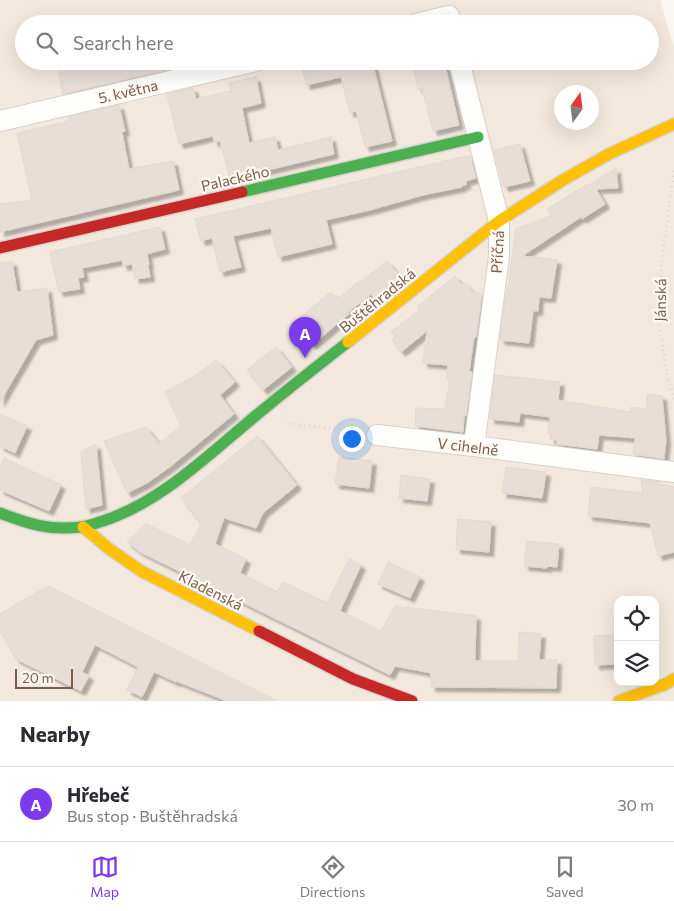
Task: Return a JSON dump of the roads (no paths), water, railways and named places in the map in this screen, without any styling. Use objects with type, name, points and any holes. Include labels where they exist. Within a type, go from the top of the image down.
[{"type":"street","name":"5. května","points":[[0,121],[218,70]]},
{"type":"street","name":"Příčná","points":[[462,70],[499,221],[499,256],[474,446]]},
{"type":"street","name":"Buštěhradská","points":[[82,528],[118,516],[155,496],[180,479],[499,221],[563,180],[609,154],[674,124]]},
{"type":"street","name":"Palackého","points":[[0,248],[478,137]]},
{"type":"street","name":"V cihelně","points":[[377,435],[674,472]]},
{"type":"street","points":[[0,513],[30,524],[56,528],[82,528]]},
{"type":"street","name":"Kladenská","points":[[82,528],[141,571],[353,678],[412,701]]},
{"type":"street","points":[[619,701],[666,684],[674,679]]},
{"type":"place","name":"Hřebeč","points":[[305,358]]}]
